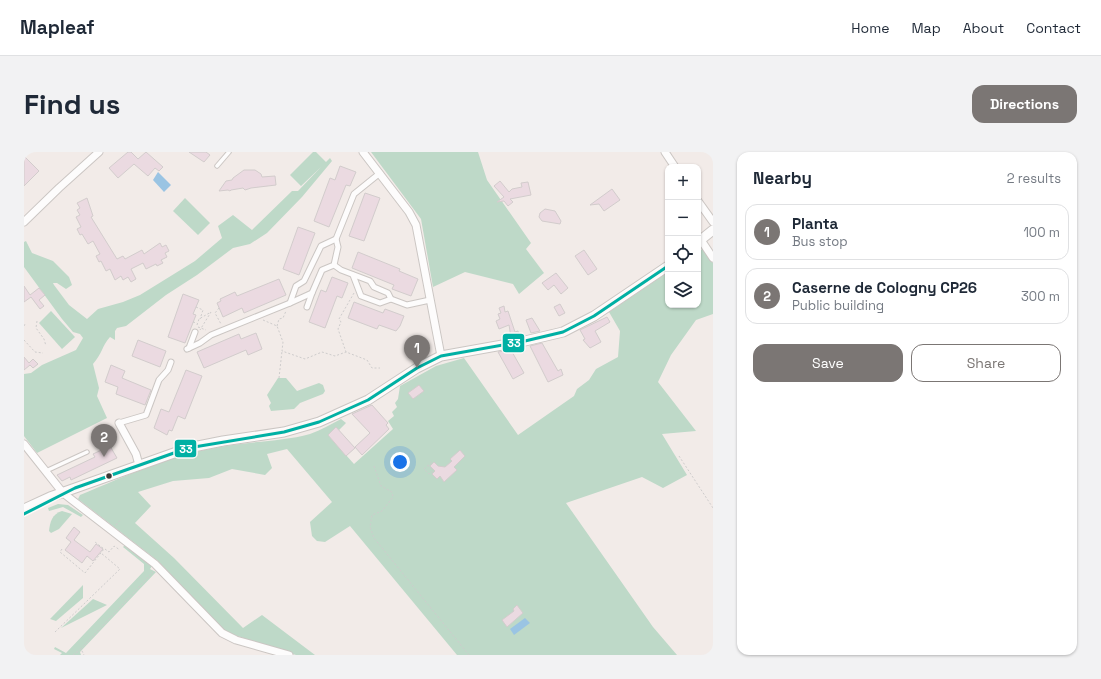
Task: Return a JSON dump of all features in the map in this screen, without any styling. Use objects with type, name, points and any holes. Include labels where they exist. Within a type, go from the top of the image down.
[{"type":"main road","points":[[701,239],[713,230]]},
{"type":"main road","points":[[24,509],[50,496],[194,447],[284,432],[319,422],[368,400],[417,368],[441,356],[526,341],[563,332],[599,313],[665,268]]},
{"type":"main road","points":[[24,514],[52,501],[63,492]]},
{"type":"street","points":[[24,222],[58,188],[99,152]]},
{"type":"street","points":[[363,152],[409,212],[416,226],[441,356]]},
{"type":"street","points":[[665,152],[673,164]]},
{"type":"street","points":[[334,265],[338,246],[336,239],[354,194],[380,173]]},
{"type":"street","points":[[701,204],[713,222]]},
{"type":"street","points":[[289,303],[296,286],[304,282],[321,246],[336,239]]},
{"type":"street","points":[[701,243],[713,258]]},
{"type":"street","points":[[334,265],[341,270],[370,282],[374,287],[388,293],[391,299]]},
{"type":"street","points":[[307,307],[322,270],[334,265]]},
{"type":"street","points":[[353,275],[361,296],[380,303],[391,299],[407,305],[430,300]]},
{"type":"street","points":[[196,330],[188,349],[211,335],[256,318],[312,293]]},
{"type":"street","points":[[139,465],[136,454],[119,423],[146,415],[159,380],[168,370],[171,362]]},
{"type":"street","points":[[24,444],[63,492],[158,567],[222,633],[236,640],[289,655]]},
{"type":"lane","points":[[217,166],[230,152]]},
{"type":"lane","points":[[46,471],[87,452]]},
{"type":"path","points":[[346,352],[338,329],[340,315],[347,308],[350,300]]},
{"type":"path","points":[[279,378],[283,342],[277,326],[279,319],[283,318],[289,303]]},
{"type":"path","points":[[196,307],[203,310],[196,330]]},
{"type":"path","points":[[219,308],[215,313],[223,330]]},
{"type":"path","points":[[192,338],[197,336],[211,312],[209,311],[203,318],[199,319]]},
{"type":"path","points":[[256,318],[277,326]]},
{"type":"path","points":[[37,321],[36,328],[45,341],[46,346]]},
{"type":"path","points":[[193,322],[198,324]]},
{"type":"path","points":[[24,340],[35,352],[43,353]]},
{"type":"path","points":[[282,350],[305,359],[322,352],[335,356],[346,352],[367,360],[372,368],[380,368]]},
{"type":"path","points":[[679,456],[713,508]]},
{"type":"path","points":[[428,465],[433,461]]},
{"type":"path","points":[[374,466],[381,486],[392,492],[393,497],[382,511],[372,515],[370,527],[371,532],[390,559],[469,655]]},
{"type":"path","points":[[96,542],[109,552],[114,546],[120,550]]},
{"type":"path","points":[[62,549],[60,552],[85,573],[104,549]]},
{"type":"path","points":[[55,632],[120,569],[101,553]]},
{"type":"path","points":[[73,655],[81,650],[158,567]]},
{"type":"path","points":[[81,650],[84,655]]},
{"type":"green space","points":[[313,152],[316,152],[326,162],[330,158],[332,161],[302,197],[267,233],[250,244],[233,248],[197,275],[166,295],[126,326],[117,328],[115,331],[115,340],[110,337],[107,340],[93,364],[99,388],[97,396],[107,418],[37,453],[24,436],[24,374],[31,373],[42,365],[76,350],[83,338],[80,334],[73,332],[62,319],[24,267],[24,242],[26,241],[32,253],[53,261],[69,277],[72,285],[66,289],[57,283],[53,283],[69,305],[87,319],[98,309],[123,302],[140,295],[195,261],[222,238],[218,226],[233,215],[252,230],[292,191],[298,191],[321,167],[301,186],[290,175]]},
{"type":"green space","points":[[371,152],[478,152],[487,180],[531,243],[526,249],[544,273],[519,294],[513,284],[465,272],[433,287],[421,219]]},
{"type":"green space","points":[[185,198],[210,223],[198,235],[173,211]]},
{"type":"green space","points":[[703,249],[713,263],[713,314],[696,320],[671,355],[658,382],[696,431],[662,434],[687,475],[663,488],[642,477],[566,503],[653,627],[677,655],[457,655],[350,526],[325,542],[317,541],[312,536],[310,522],[332,502],[287,449],[267,454],[272,468],[265,475],[232,469],[209,478],[173,481],[138,492],[151,506],[135,523],[174,558],[243,628],[262,615],[315,655],[296,655],[225,632],[158,561],[78,499],[80,495],[149,467],[184,455],[231,445],[299,437],[322,429],[341,419],[346,423],[339,430],[336,428],[328,435],[354,464],[393,429],[388,421],[394,416],[392,412],[397,407],[395,403],[398,399],[400,386],[436,366],[464,358],[518,435],[574,396],[577,389],[589,380],[596,369],[618,357],[620,331],[609,312],[665,274],[665,308],[701,308],[701,250]]},
{"type":"green space","points":[[51,311],[75,337],[62,349],[39,323]]},
{"type":"green space","points":[[278,378],[286,378],[297,391],[319,383],[323,385],[325,391],[323,394],[300,403],[294,409],[271,411],[269,406],[271,403],[267,395]]},
{"type":"green space","points":[[58,504],[68,505],[83,515],[81,517],[63,507],[49,511],[48,508]]},
{"type":"green space","points":[[62,511],[72,514],[59,529],[51,533],[49,531],[52,519],[56,514]]},
{"type":"green space","points":[[125,545],[152,566],[150,569],[156,572],[80,652],[81,655],[60,655],[62,653],[54,649],[55,647],[66,653],[144,571],[144,564],[123,547]]},
{"type":"green space","points":[[83,585],[83,598],[56,621],[50,619]]},
{"type":"green space","points":[[93,599],[107,605],[61,628]]},
{"type":"water","points":[[158,172],[171,185],[164,192],[153,180]]},
{"type":"water","points":[[525,618],[530,623],[514,635],[510,629]]},
{"type":"building","points":[[128,152],[131,152],[138,159],[146,152],[163,167],[159,171],[155,168],[148,176],[134,164],[118,178],[109,168]]},
{"type":"building","points":[[189,152],[206,152],[210,155],[204,162]]},
{"type":"building","points":[[24,156],[39,171],[24,186]]},
{"type":"building","points":[[340,166],[356,172],[350,186],[346,185],[329,227],[314,221],[330,178],[335,180]]},
{"type":"building","points":[[244,170],[255,170],[261,174],[262,177],[275,176],[276,185],[245,190],[243,188],[230,191],[219,191],[226,181],[232,180]]},
{"type":"building","points":[[500,181],[509,192],[512,189],[522,187],[521,183],[528,182],[531,195],[510,199],[513,202],[508,206],[504,201],[497,202],[504,197],[494,186]]},
{"type":"building","points":[[612,189],[620,200],[604,211],[599,204],[590,205]]},
{"type":"building","points":[[365,193],[380,198],[364,241],[349,236]]},
{"type":"building","points":[[87,198],[93,216],[91,217],[117,259],[123,256],[125,259],[142,250],[144,254],[160,243],[162,247],[166,245],[169,251],[165,253],[167,257],[161,260],[163,263],[157,266],[156,264],[146,269],[143,263],[131,269],[136,279],[131,282],[128,277],[123,280],[121,276],[115,280],[110,269],[106,271],[101,261],[99,262],[96,256],[100,254],[93,241],[88,244],[77,229],[81,227],[76,217],[80,215],[77,210],[80,208],[77,203]]},
{"type":"building","points":[[545,209],[555,211],[561,221],[560,224],[542,221],[539,217],[540,213]]},
{"type":"building","points":[[298,227],[315,233],[299,275],[283,269]]},
{"type":"building","points":[[584,250],[597,269],[588,275],[575,256]]},
{"type":"building","points":[[358,252],[400,269],[399,271],[418,279],[411,296],[392,289],[394,285],[352,268]]},
{"type":"building","points":[[556,273],[568,288],[561,294],[554,285],[548,290],[542,283]]},
{"type":"building","points":[[332,277],[348,283],[342,298],[337,296],[325,328],[309,322],[321,290],[326,292]]},
{"type":"building","points":[[279,279],[286,295],[244,313],[242,308],[223,317],[217,303],[221,301],[220,299],[235,292],[237,296]]},
{"type":"building","points":[[24,286],[30,295],[39,288],[45,295],[39,300],[44,306],[40,309],[31,297],[24,302]]},
{"type":"building","points":[[183,294],[199,300],[193,314],[196,315],[185,343],[168,337]]},
{"type":"building","points":[[354,302],[383,313],[385,309],[404,316],[396,331],[379,325],[377,329],[348,318]]},
{"type":"building","points":[[560,304],[565,313],[559,316],[554,307]]},
{"type":"building","points":[[504,306],[505,312],[508,311],[515,332],[518,331],[519,336],[511,337],[509,325],[499,329],[496,321],[500,319],[498,314],[501,313],[499,308]]},
{"type":"building","points":[[607,317],[610,322],[595,331],[601,342],[590,348],[583,340],[585,339],[580,330]]},
{"type":"building","points":[[532,318],[540,331],[531,333],[526,320]]},
{"type":"building","points":[[256,333],[262,349],[248,355],[246,350],[204,368],[197,352],[239,334],[241,339]]},
{"type":"building","points":[[138,340],[166,351],[160,367],[132,356]]},
{"type":"building","points":[[542,343],[558,371],[561,369],[563,375],[548,382],[530,346]]},
{"type":"building","points":[[511,350],[524,373],[513,379],[498,352]]},
{"type":"building","points":[[24,357],[29,363],[33,359],[38,364],[33,368],[30,365],[24,370]]},
{"type":"building","points":[[111,365],[125,371],[122,378],[151,390],[145,405],[116,394],[118,387],[105,382]]},
{"type":"building","points":[[186,370],[202,376],[185,419],[178,416],[172,431],[169,430],[167,435],[154,428],[161,409],[169,412]]},
{"type":"building","points":[[419,385],[424,391],[413,399],[408,393]]},
{"type":"building","points":[[372,405],[388,423],[386,425],[389,429],[362,455],[355,447],[370,433],[352,414]]},
{"type":"building","points":[[336,427],[355,448],[346,456],[328,435]]},
{"type":"building","points":[[110,446],[117,458],[71,480],[70,477],[62,481],[57,475],[95,457],[93,454]]},
{"type":"building","points":[[460,450],[465,456],[454,467],[457,470],[444,482],[440,476],[437,479],[432,474],[435,471],[430,466],[434,462],[438,466],[445,467],[452,461],[450,459]]},
{"type":"building","points":[[74,527],[80,532],[74,540],[90,552],[96,544],[103,549],[93,561],[87,556],[82,563],[65,550],[71,542],[66,538]]},
{"type":"building","points":[[517,605],[523,613],[507,627],[502,620],[514,611],[513,609]]},
{"type":"transit line","name":"33","points":[[24,514],[75,488],[188,448],[284,432],[319,422],[368,400],[417,368],[441,356],[525,341],[563,332],[594,316],[665,268]]},
{"type":"place","name":"Planta","points":[[417,368]]},
{"type":"place","name":"Caserne de Cologny CP26","points":[[104,457]]}]
